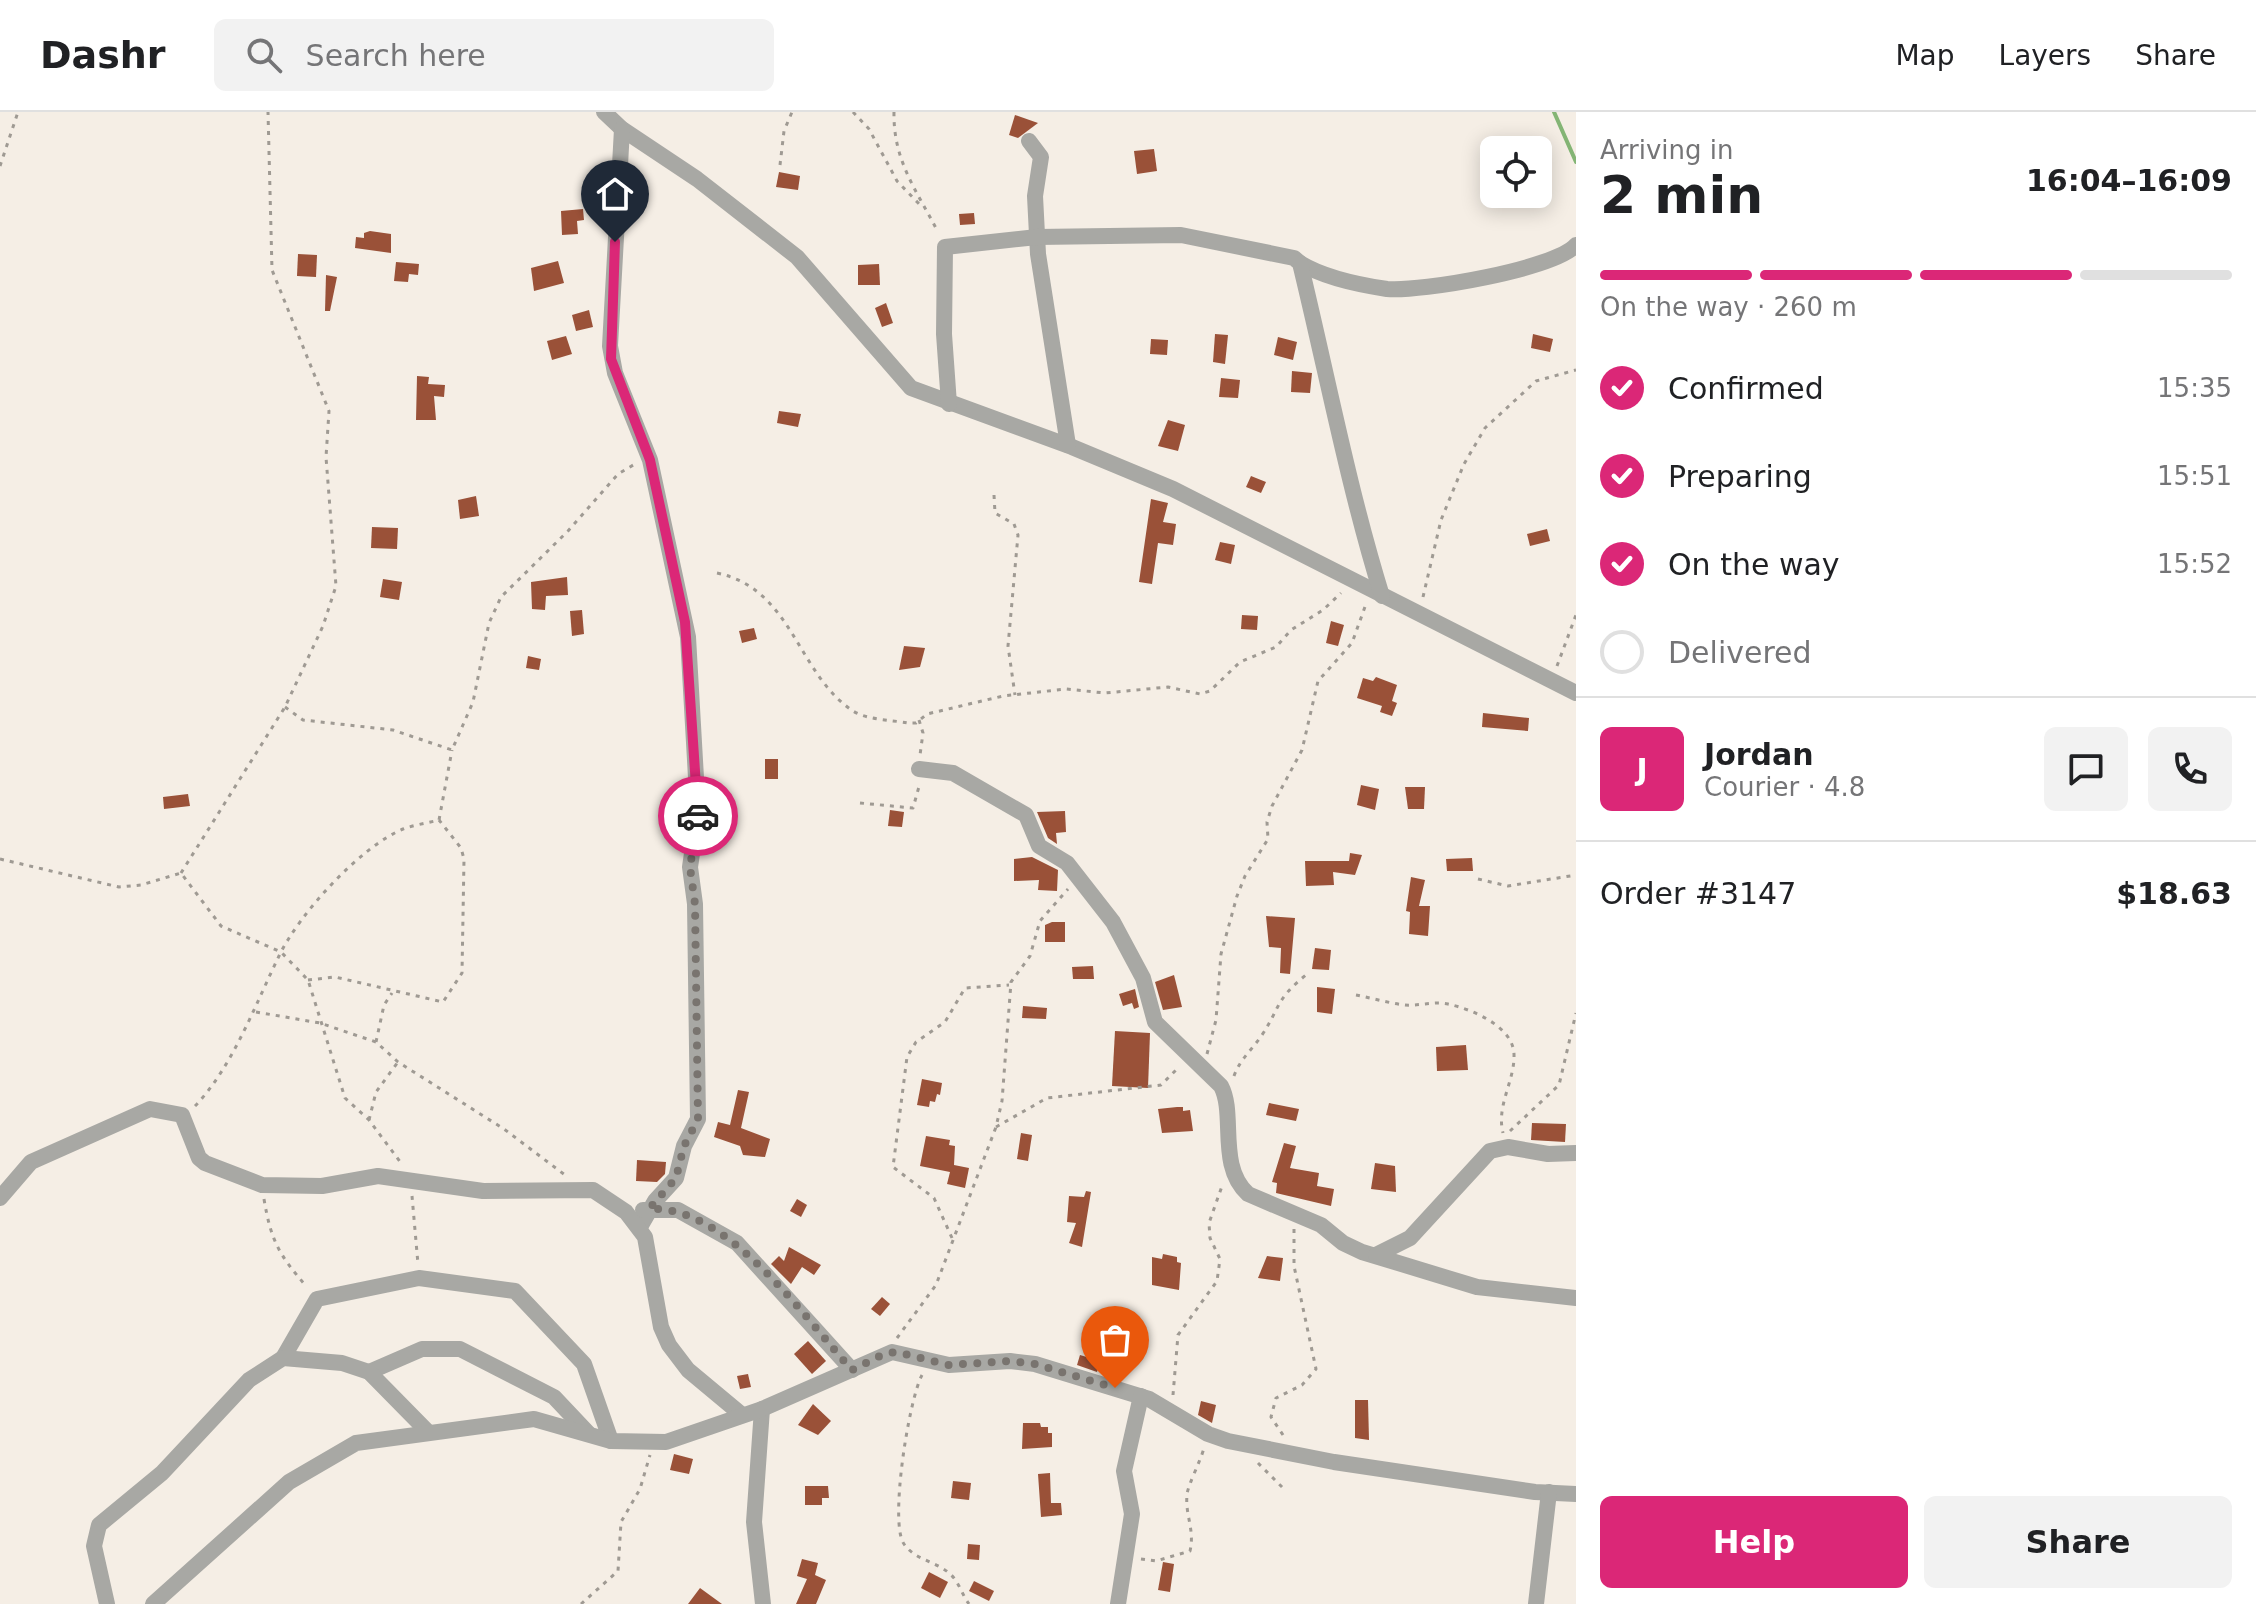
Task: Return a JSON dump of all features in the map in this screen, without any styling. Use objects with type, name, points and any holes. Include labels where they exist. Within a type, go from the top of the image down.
[{"type":"street","points":[[604,112],[622,129],[697,179],[797,257],[904,382],[949,404],[1068,445],[1173,489],[1576,693]]},
{"type":"street","points":[[622,129],[611,359],[650,460],[688,637],[698,813],[690,873],[695,904],[698,1113],[682,1152],[676,1178],[649,1209],[640,1227]]},
{"type":"street","points":[[1029,141],[1041,157],[1035,196],[1037,237],[1068,445]]},
{"type":"street","points":[[949,404],[944,334],[945,247],[1037,237],[1201,236],[1289,256],[1313,270],[1385,288],[1416,288],[1501,274],[1563,255],[1576,245]]},
{"type":"street","points":[[1300,263],[1376,592]]},
{"type":"street","points":[[919,769],[953,773],[974,788],[1022,812],[1029,820],[1039,846],[1067,863],[1079,877],[1120,933],[1143,978],[1155,1022],[1221,1086],[1226,1099],[1227,1145],[1240,1185],[1248,1194],[1321,1225],[1353,1249],[1477,1287],[1576,1298]]},
{"type":"street","points":[[0,1198],[31,1162],[150,1109],[182,1115],[199,1158],[212,1167],[262,1185],[322,1186],[378,1176],[483,1191],[580,1187],[593,1190],[626,1212],[640,1227],[648,1248],[661,1327],[669,1345],[688,1370],[742,1415]]},
{"type":"street","points":[[1376,1255],[1410,1238],[1456,1184],[1495,1148],[1548,1154],[1576,1153]]},
{"type":"street","points":[[626,1212],[678,1210],[737,1243],[852,1370]]},
{"type":"street","points":[[107,1604],[94,1546],[99,1525],[162,1473],[249,1380],[283,1358],[317,1299],[419,1278],[503,1287],[521,1294],[545,1325],[584,1364],[611,1441]]},
{"type":"street","points":[[369,1372],[422,1349],[460,1349],[554,1397],[592,1437]]},
{"type":"street","points":[[153,1604],[289,1482],[356,1443],[534,1419],[611,1441],[666,1442],[762,1409],[884,1354],[896,1352],[937,1363],[1035,1364],[1141,1396],[1208,1434],[1334,1462],[1576,1494]]},
{"type":"street","points":[[283,1358],[342,1363],[369,1372],[428,1432]]},
{"type":"street","points":[[1118,1604],[1132,1514],[1123,1478],[1141,1396]]},
{"type":"street","points":[[762,1409],[754,1522],[763,1604]]},
{"type":"street","points":[[1536,1604],[1549,1492]]},
{"type":"path","points":[[0,166],[18,112]]},
{"type":"path","points":[[0,859],[119,887],[141,885],[181,873],[285,707],[332,604],[336,586],[326,457],[329,411],[272,270],[268,112]]},
{"type":"path","points":[[780,165],[784,131],[792,112]]},
{"type":"path","points":[[853,112],[869,129],[897,181],[927,212]]},
{"type":"path","points":[[894,112],[895,147],[901,166],[945,247]]},
{"type":"path","points":[[1418,615],[1441,520],[1464,464],[1485,428],[1525,388],[1576,370]]},
{"type":"path","points":[[308,980],[335,977],[393,993],[415,994],[439,1003],[462,973],[464,859],[461,848],[439,820],[452,750],[473,702],[489,623],[501,597],[568,531],[618,474],[628,466],[650,460]]},
{"type":"path","points":[[994,495],[995,513],[1014,524],[1018,535],[1008,646],[1015,695]]},
{"type":"path","points":[[717,573],[729,575],[773,603],[820,675],[855,713],[916,723],[927,714],[1015,695],[1066,689],[1105,693],[1168,687],[1200,694],[1210,691],[1246,658],[1276,647],[1291,630],[1323,610],[1356,579]]},
{"type":"path","points":[[1202,1067],[1213,1040],[1221,954],[1237,896],[1245,876],[1268,839],[1267,822],[1272,806],[1302,750],[1318,681],[1352,643],[1376,592]]},
{"type":"path","points":[[1552,681],[1576,615]]},
{"type":"path","points":[[285,707],[303,720],[393,730],[452,750]]},
{"type":"path","points":[[182,1115],[201,1100],[256,1012],[281,952],[311,911],[353,865],[393,835],[439,820]]},
{"type":"path","points":[[181,873],[221,926],[281,952],[308,980],[345,1098],[369,1120],[397,1155],[409,1182],[419,1278]]},
{"type":"path","points":[[1478,879],[1508,886],[1576,875]]},
{"type":"path","points":[[884,1354],[923,1308],[936,1285],[996,1127],[1002,1101],[1011,985],[1030,956],[1040,921],[1079,877]]},
{"type":"path","points":[[1226,1099],[1243,1056],[1261,1036],[1279,999],[1306,975]]},
{"type":"path","points":[[952,1238],[934,1198],[893,1167],[907,1057],[916,1042],[945,1022],[965,988],[1011,985]]},
{"type":"path","points":[[376,1042],[384,1005],[393,993]]},
{"type":"path","points":[[1356,995],[1409,1005],[1447,1003],[1481,1016],[1503,1032],[1512,1044],[1514,1057],[1501,1110],[1504,1135],[1525,1120],[1559,1085],[1576,1013]]},
{"type":"path","points":[[256,1012],[320,1023],[376,1042],[398,1062],[504,1129],[580,1187]]},
{"type":"path","points":[[996,1127],[1047,1098],[1161,1085],[1189,1055]]},
{"type":"path","points":[[369,1120],[376,1092],[398,1062]]},
{"type":"path","points":[[262,1185],[269,1231],[278,1254],[317,1299]]},
{"type":"path","points":[[1172,1411],[1178,1335],[1217,1281],[1220,1259],[1210,1238],[1209,1223],[1222,1186]]},
{"type":"path","points":[[1284,1436],[1271,1417],[1276,1398],[1310,1379],[1317,1361],[1294,1266],[1294,1214]]},
{"type":"path","points":[[937,1363],[922,1375],[915,1390],[898,1528],[902,1542],[915,1556],[950,1574],[969,1604]]},
{"type":"path","points":[[1126,1556],[1156,1561],[1188,1555],[1194,1536],[1187,1491],[1199,1471],[1208,1434]]},
{"type":"path","points":[[581,1604],[618,1571],[621,1522],[644,1480],[652,1443]]},
{"type":"path","points":[[1249,1457],[1267,1469],[1286,1491]]},
{"type":"building","points":[[1015,115],[1038,123],[1018,138],[1009,135]]},
{"type":"building","points":[[1154,149],[1157,171],[1137,174],[1134,151]]},
{"type":"building","points":[[779,172],[800,176],[798,190],[776,187]]},
{"type":"building","points":[[583,209],[584,220],[577,221],[578,234],[562,235],[561,211]]},
{"type":"building","points":[[974,213],[975,224],[960,225],[959,214]]},
{"type":"building","points":[[364,233],[391,234],[391,253],[355,248],[356,237],[364,238]]},
{"type":"building","points":[[298,254],[317,255],[316,277],[297,276]]},
{"type":"building","points":[[558,261],[564,283],[534,291],[531,268]]},
{"type":"building","points":[[396,262],[419,264],[418,275],[409,274],[408,282],[394,281]]},
{"type":"building","points":[[879,264],[880,285],[858,285],[858,265]]},
{"type":"building","points":[[326,275],[337,277],[330,311],[325,311]]},
{"type":"building","points":[[886,303],[893,323],[882,327],[875,308]]},
{"type":"building","points":[[589,310],[593,327],[576,331],[572,315]]},
{"type":"building","points":[[1215,334],[1228,335],[1225,364],[1213,362]]},
{"type":"building","points":[[1533,334],[1553,339],[1550,352],[1531,348]]},
{"type":"building","points":[[566,336],[572,354],[552,360],[547,341]]},
{"type":"building","points":[[1278,337],[1297,342],[1293,360],[1274,355]]},
{"type":"building","points":[[1151,339],[1168,340],[1167,355],[1150,354]]},
{"type":"building","points":[[1292,371],[1312,373],[1310,393],[1291,392]]},
{"type":"building","points":[[417,376],[429,377],[428,384],[445,385],[444,397],[434,396],[436,420],[416,420]]},
{"type":"building","points":[[1221,378],[1240,380],[1238,398],[1219,397]]},
{"type":"building","points":[[779,411],[801,414],[798,427],[777,423]]},
{"type":"building","points":[[1168,420],[1185,425],[1178,451],[1158,446]]},
{"type":"building","points":[[1251,476],[1266,482],[1261,493],[1246,487]]},
{"type":"building","points":[[476,496],[479,516],[460,519],[458,500]]},
{"type":"building","points":[[1151,499],[1168,503],[1163,522],[1176,524],[1173,545],[1158,543],[1152,584],[1139,582]]},
{"type":"building","points":[[372,527],[398,528],[397,549],[371,548]]},
{"type":"building","points":[[1547,529],[1550,541],[1530,546],[1527,534]]},
{"type":"building","points":[[1220,542],[1235,545],[1231,564],[1215,560]]},
{"type":"building","points":[[567,577],[568,595],[546,596],[545,610],[532,609],[531,582]]},
{"type":"building","points":[[383,579],[402,582],[399,600],[380,597]]},
{"type":"building","points":[[582,610],[584,634],[572,636],[570,611]]},
{"type":"building","points":[[1242,615],[1258,616],[1257,630],[1241,629]]},
{"type":"building","points":[[1331,621],[1344,625],[1338,646],[1326,643]]},
{"type":"building","points":[[754,628],[757,639],[742,643],[739,631]]},
{"type":"building","points":[[904,646],[925,648],[920,667],[899,670]]},
{"type":"building","points":[[528,656],[541,659],[539,670],[526,668]]},
{"type":"building","points":[[1376,677],[1397,685],[1392,701],[1397,703],[1392,716],[1380,712],[1382,706],[1357,698],[1363,678],[1373,681]]},
{"type":"building","points":[[1483,713],[1529,718],[1528,731],[1482,727]]},
{"type":"building","points":[[765,759],[778,759],[778,779],[765,779]]},
{"type":"building","points":[[1361,785],[1379,789],[1375,810],[1357,805]]},
{"type":"building","points":[[1405,787],[1425,787],[1424,809],[1408,809]]},
{"type":"building","points":[[188,794],[190,806],[164,809],[163,797]]},
{"type":"building","points":[[890,810],[904,812],[902,827],[888,826]]},
{"type":"building","points":[[1065,811],[1066,832],[1056,833],[1057,844],[1048,838],[1037,812]]},
{"type":"building","points":[[1350,853],[1362,855],[1355,875],[1333,872],[1334,885],[1306,886],[1305,861],[1349,861]]},
{"type":"building","points":[[1032,857],[1058,870],[1057,891],[1038,890],[1039,880],[1014,881],[1014,859]]},
{"type":"building","points":[[1472,858],[1473,871],[1447,871],[1446,859]]},
{"type":"building","points":[[1411,877],[1425,880],[1419,906],[1430,906],[1428,936],[1409,934],[1410,912],[1406,911]]},
{"type":"building","points":[[1266,916],[1295,918],[1290,974],[1280,973],[1281,948],[1269,947]]},
{"type":"building","points":[[1065,922],[1065,942],[1045,942],[1045,925]]},
{"type":"building","points":[[1315,948],[1331,950],[1329,970],[1312,969]]},
{"type":"building","points":[[1093,966],[1094,979],[1073,979],[1072,967]]},
{"type":"building","points":[[1174,975],[1182,1007],[1163,1010],[1155,982]]},
{"type":"building","points":[[1317,987],[1335,989],[1332,1014],[1317,1012]]},
{"type":"building","points":[[1135,989],[1139,1007],[1134,1009],[1132,1003],[1123,1006],[1119,994]]},
{"type":"building","points":[[1023,1006],[1047,1008],[1046,1019],[1022,1018]]},
{"type":"building","points":[[1115,1031],[1150,1033],[1148,1088],[1112,1086]]},
{"type":"building","points":[[1466,1045],[1468,1070],[1437,1071],[1436,1047]]},
{"type":"building","points":[[922,1079],[942,1083],[940,1095],[937,1094],[935,1102],[930,1101],[929,1107],[917,1105]]},
{"type":"building","points":[[738,1090],[749,1092],[741,1128],[770,1139],[765,1157],[743,1155],[740,1146],[714,1137],[718,1122],[730,1125]]},
{"type":"building","points":[[1269,1103],[1299,1109],[1296,1121],[1266,1115]]},
{"type":"building","points":[[1183,1107],[1183,1111],[1190,1110],[1193,1131],[1162,1133],[1158,1109]]},
{"type":"building","points":[[1532,1123],[1566,1124],[1565,1142],[1531,1140]]},
{"type":"building","points":[[1021,1133],[1032,1135],[1028,1161],[1017,1159]]},
{"type":"building","points":[[926,1136],[950,1140],[949,1145],[955,1146],[954,1165],[969,1168],[965,1188],[947,1184],[950,1172],[920,1166]]},
{"type":"building","points":[[1284,1143],[1296,1146],[1290,1168],[1319,1173],[1317,1186],[1334,1189],[1331,1206],[1276,1193],[1277,1183],[1272,1182]]},
{"type":"building","points":[[637,1160],[666,1162],[665,1174],[657,1182],[636,1181]]},
{"type":"building","points":[[1375,1163],[1395,1166],[1396,1192],[1371,1189]]},
{"type":"building","points":[[1086,1191],[1091,1192],[1082,1247],[1069,1243],[1076,1223],[1067,1222],[1069,1196],[1084,1197]]},
{"type":"building","points":[[797,1199],[807,1205],[801,1217],[790,1211]]},
{"type":"building","points":[[789,1247],[821,1265],[814,1275],[802,1267],[791,1284],[771,1264],[779,1256],[784,1261]]},
{"type":"building","points":[[1163,1254],[1177,1257],[1177,1262],[1181,1263],[1179,1290],[1152,1285],[1152,1257],[1162,1259]]},
{"type":"building","points":[[1267,1256],[1283,1258],[1280,1281],[1258,1278]]},
{"type":"building","points":[[882,1297],[890,1304],[880,1316],[871,1309]]},
{"type":"building","points":[[808,1341],[826,1361],[812,1374],[794,1354]]},
{"type":"building","points":[[1080,1355],[1100,1361],[1097,1372],[1077,1365]]},
{"type":"building","points":[[748,1374],[751,1387],[740,1389],[737,1376]]},
{"type":"building","points":[[1355,1400],[1368,1400],[1369,1440],[1355,1438]]},
{"type":"building","points":[[1201,1401],[1216,1405],[1212,1423],[1198,1415]]},
{"type":"building","points":[[813,1404],[831,1421],[818,1435],[798,1425]]},
{"type":"building","points":[[1023,1423],[1040,1423],[1041,1427],[1048,1427],[1048,1433],[1052,1433],[1052,1447],[1022,1449]]},
{"type":"building","points":[[674,1454],[693,1459],[689,1474],[670,1470]]},
{"type":"building","points":[[1050,1473],[1051,1503],[1061,1503],[1062,1515],[1041,1517],[1038,1474]]},
{"type":"building","points":[[953,1481],[971,1483],[969,1500],[951,1498]]},
{"type":"building","points":[[805,1486],[828,1486],[829,1498],[822,1498],[822,1505],[805,1505]]},
{"type":"building","points":[[968,1544],[980,1545],[979,1560],[967,1559]]},
{"type":"building","points":[[802,1559],[818,1563],[815,1575],[826,1580],[816,1604],[796,1604],[807,1579],[797,1576]]},
{"type":"building","points":[[1163,1562],[1174,1564],[1170,1592],[1158,1590]]},
{"type":"building","points":[[929,1572],[948,1582],[940,1598],[921,1588]]},
{"type":"building","points":[[974,1581],[994,1591],[989,1601],[969,1591]]},
{"type":"building","points":[[700,1588],[722,1604],[688,1604]]},
{"type":"waterway","points":[[1554,112],[1576,162]]},
{"type":"way so far","points":[[698,816],[690,873],[695,904],[698,1119],[684,1146],[676,1178],[649,1209],[678,1210],[737,1243],[852,1370],[884,1354],[896,1352],[949,1365],[1010,1361],[1035,1364],[1115,1388]]},
{"type":"route","points":[[615,242],[611,359],[650,460],[688,637],[698,816]]}]
